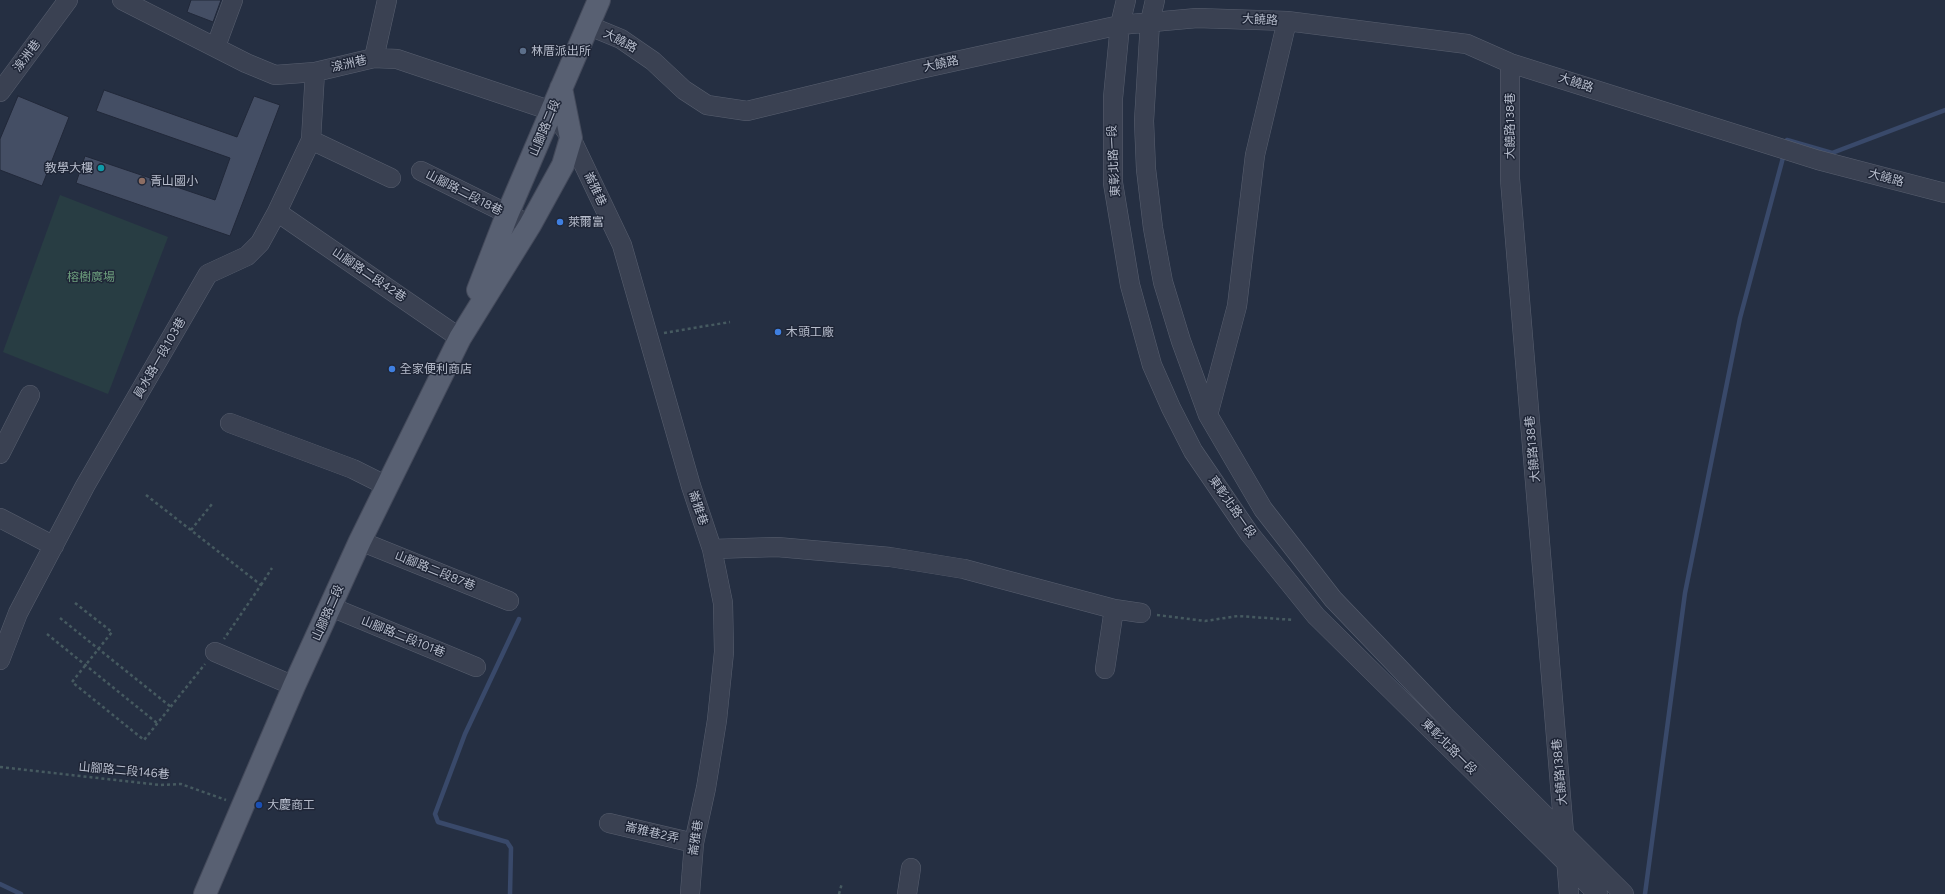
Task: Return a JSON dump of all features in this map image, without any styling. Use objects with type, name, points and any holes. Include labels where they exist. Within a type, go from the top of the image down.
[{"type":"main road","points":[[562,88],[587,25],[599,0]]},
{"type":"main road","name":"山腳路二段","points":[[205,894],[294,686],[360,541],[460,338],[507,215],[562,88]]},
{"type":"main road","name":"山腳路二段","points":[[460,338],[530,225],[563,165],[571,138],[562,88]]},
{"type":"street","name":"湶洲巷","points":[[0,92],[68,0]]},
{"type":"street","name":"湶洲巷","points":[[122,0],[216,46],[246,63],[275,75],[315,72],[374,58],[397,59],[552,111]]},
{"type":"street","points":[[216,46],[233,0]]},
{"type":"street","points":[[374,58],[387,0]]},
{"type":"street","name":"東彰北路一段","points":[[1126,0],[1120,25],[1113,98],[1113,183],[1129,277],[1152,365],[1171,408],[1193,450],[1249,533],[1316,616],[1598,894]]},
{"type":"street","name":"東彰北路一段","points":[[1155,0],[1150,22],[1144,121],[1153,228],[1163,282],[1181,341],[1208,415],[1263,509],[1333,599],[1444,715],[1624,894]]},
{"type":"street","name":"大饒路","points":[[587,25],[621,39],[653,61],[684,90],[707,105],[747,111],[920,69],[1120,25],[1197,18],[1287,21],[1467,44],[1510,62],[1818,160],[1945,193]]},
{"type":"street","points":[[1208,415],[1237,306],[1255,155],[1287,21]]},
{"type":"street","name":"大饒路138巷","points":[[1510,62],[1510,179],[1569,894]]},
{"type":"street","name":"員水路一段103巷","points":[[0,660],[18,613],[86,486],[208,274],[247,256],[260,243],[277,212],[311,140],[315,72]]},
{"type":"street","points":[[552,111],[571,138]]},
{"type":"street","name":"崙雅巷","points":[[571,138],[622,245],[691,486],[712,549],[724,603],[724,652],[717,720],[706,788],[694,843],[690,894]]},
{"type":"street","points":[[311,140],[391,178]]},
{"type":"street","name":"山腳路二段18巷","points":[[421,170],[507,215],[530,225]]},
{"type":"street","name":"山腳路二段42巷","points":[[277,212],[460,338]]},
{"type":"street","points":[[0,454],[30,395]]},
{"type":"street","points":[[230,423],[353,469],[387,486]]},
{"type":"street","points":[[0,518],[54,546]]},
{"type":"street","name":"山腳路二段87巷","points":[[360,541],[509,601]]},
{"type":"street","points":[[712,549],[777,547],[890,557],[964,569],[1114,609],[1141,613]]},
{"type":"street","name":"山腳路二段101巷","points":[[331,607],[476,667]]},
{"type":"street","points":[[1105,669],[1114,609]]},
{"type":"street","points":[[215,652],[294,686]]},
{"type":"street","name":"崙雅巷2弄","points":[[609,823],[694,843]]},
{"type":"street","points":[[906,894],[911,868]]},
{"type":"path","points":[[648,335],[730,322]]},
{"type":"path","points":[[146,495],[261,585]]},
{"type":"path","points":[[191,530],[212,504]]},
{"type":"path","points":[[75,603],[112,632],[72,682],[144,740],[215,652],[272,568]]},
{"type":"path","points":[[1141,613],[1205,621],[1238,616],[1294,620]]},
{"type":"path","points":[[60,618],[171,707]]},
{"type":"path","points":[[47,634],[158,723]]},
{"type":"path","name":"山腳路二段146巷","points":[[0,767],[160,785],[181,784],[243,806]]},
{"type":"path","points":[[839,894],[842,883]]},
{"type":"green space","name":"榕樹廣場","points":[[60,195],[168,237],[108,394],[3,352]]},
{"type":"building","points":[[191,0],[221,0],[213,22],[187,12]]},
{"type":"building","name":"教學大樓","points":[[104,90],[237,137],[254,96],[280,105],[230,236],[76,183],[85,156],[215,200],[230,158],[96,111]]},
{"type":"building","points":[[18,96],[69,117],[42,186],[0,170],[0,139]]},
{"type":"waterway","points":[[1786,145],[1787,140],[1832,153],[1945,110]]},
{"type":"waterway","points":[[1645,894],[1685,593],[1740,318],[1784,154]]},
{"type":"waterway","points":[[510,894],[511,848],[507,842],[438,822],[435,814],[465,734],[519,619]]},
{"type":"waterway","points":[[0,884],[21,894]]},
{"type":"place","name":"林厝派出所","points":[[523,51]]},
{"type":"place","name":"教學大樓","points":[[101,168]]},
{"type":"place","name":"青山國小","points":[[142,181]]},
{"type":"place","name":"萊爾富","points":[[560,222]]},
{"type":"place","name":"木頭工廠","points":[[778,332]]},
{"type":"place","name":"全家便利商店","points":[[392,369]]},
{"type":"place","name":"大慶商工","points":[[259,805]]}]
